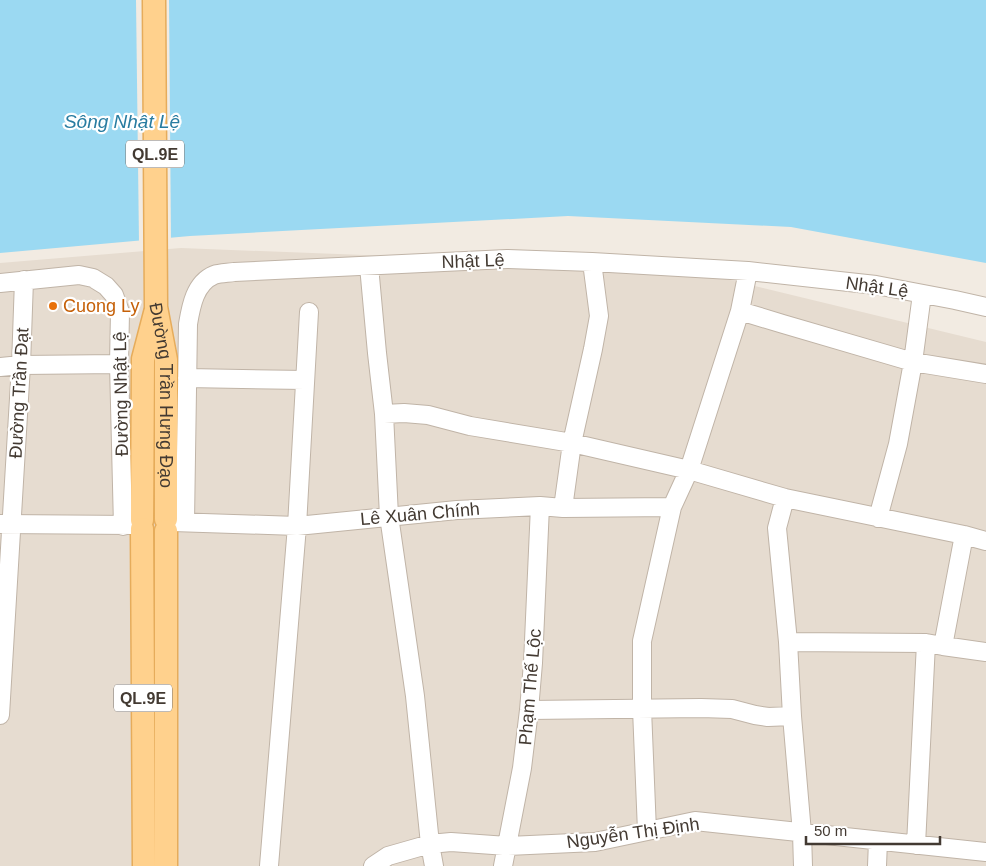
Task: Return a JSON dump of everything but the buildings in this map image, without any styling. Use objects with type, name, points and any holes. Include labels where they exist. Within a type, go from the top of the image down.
[{"type":"main road","name":"QL.9E","points":[[154,0],[156,307]]},
{"type":"main road","name":"Đường Trần Hưng Đạo","points":[[156,307],[166,360],[171,524],[166,866]]},
{"type":"main road","name":"Đường Trần Hưng Đạo","points":[[144,866],[137,525],[143,359],[156,307]]},
{"type":"main road","points":[[137,525],[144,516],[152,512],[160,512],[171,524]]},
{"type":"street","name":"Nhật Lệ","points":[[171,524],[187,378],[188,324],[191,306],[197,292],[206,280],[215,275],[234,272],[507,259],[592,262],[748,271],[876,286],[986,307]]},
{"type":"street","points":[[563,508],[572,443],[593,349],[598,316],[592,262]]},
{"type":"street","points":[[369,266],[384,414],[389,516],[415,696],[430,844],[434,866]]},
{"type":"street","points":[[647,831],[642,709],[642,641],[672,507],[688,470],[740,311],[748,271]]},
{"type":"street","name":"Đường Nhật Lệ","points":[[0,282],[79,275],[93,278],[106,286],[114,295],[120,312],[120,364],[137,525]]},
{"type":"street","name":"Đường Trần Đạt","points":[[0,715],[6,524],[21,365],[24,280]]},
{"type":"street","points":[[878,518],[898,444],[914,362],[922,294]]},
{"type":"street","points":[[740,311],[914,362],[986,374]]},
{"type":"street","points":[[269,866],[297,526],[309,312]]},
{"type":"street","points":[[0,368],[21,365],[120,364]]},
{"type":"street","points":[[187,378],[305,380]]},
{"type":"street","points":[[384,414],[428,415],[470,426],[572,443],[688,470],[785,498],[986,541]]},
{"type":"street","points":[[785,498],[776,528],[788,642],[803,866]]},
{"type":"street","name":"Lê Xuân Chính","points":[[171,524],[297,526],[457,510],[540,506],[563,508],[672,507]]},
{"type":"street","name":"Phạm Thế Lộc","points":[[503,866],[522,768],[529,710],[533,664],[540,506]]},
{"type":"street","points":[[6,524],[137,525]]},
{"type":"street","points":[[943,646],[964,535]]},
{"type":"street","points":[[788,642],[926,643],[986,652]]},
{"type":"street","points":[[916,845],[926,643]]},
{"type":"street","points":[[529,710],[701,708],[732,709],[768,717],[792,716]]},
{"type":"street","name":"Nguyễn Thị Định","points":[[373,866],[388,856],[430,844],[450,842],[507,846],[594,842],[695,822],[986,852]]},
{"type":"street","points":[[877,866],[878,841]]},
{"type":"shaded area","points":[[181,248],[676,267],[986,342],[986,866],[0,866],[0,263]]},
{"type":"water","name":"Sông Nhật Lệ","points":[[0,0],[986,0],[986,263],[791,227],[568,216],[190,236],[0,253]]},
{"type":"pier","points":[[136,0],[169,0],[171,241],[139,243]]},
{"type":"place","name":"Cuong Ly","points":[[53,306]]}]
